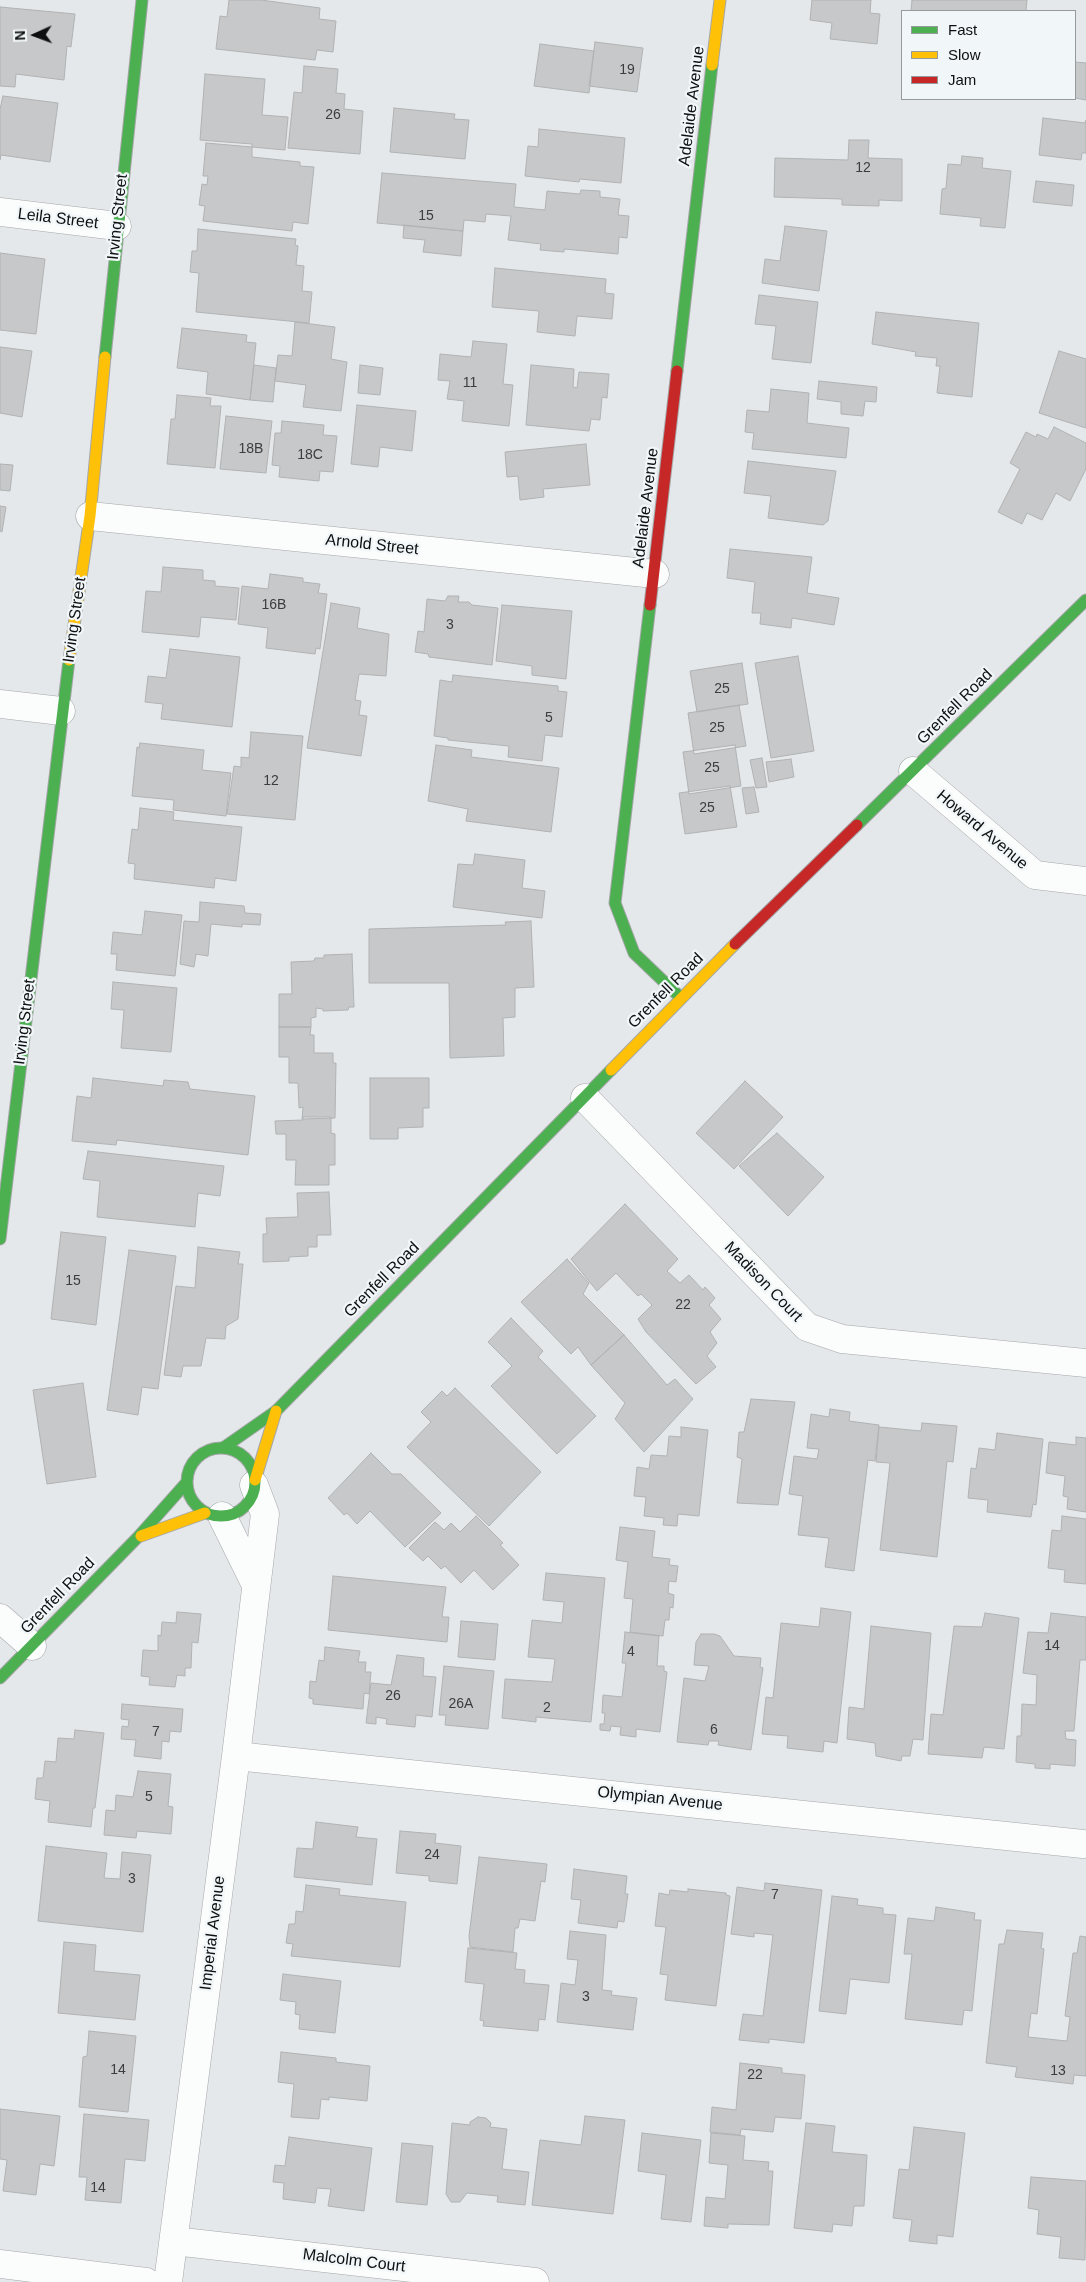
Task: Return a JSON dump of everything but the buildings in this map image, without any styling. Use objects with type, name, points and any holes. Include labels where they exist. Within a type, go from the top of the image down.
[{"type":"street","name":"Irving Street","points":[[0,1238],[2,1202],[61,711],[90,516],[117,226],[142,0]]},
{"type":"street","name":"Adelaide Avenue","points":[[680,998],[634,953],[615,903],[655,574],[720,0]]},
{"type":"street","name":"Leila Street","points":[[0,212],[117,226]]},
{"type":"street","name":"Arnold Street","points":[[90,516],[655,574]]},
{"type":"street","name":"Grenfell Road","points":[[0,1678],[139,1536],[187,1482],[189,1471],[202,1454],[223,1448],[276,1411],[585,1098],[680,998],[1086,600]]},
{"type":"street","points":[[0,704],[61,711]]},
{"type":"street","name":"Howard Avenue","points":[[913,771],[1035,875],[1086,881]]},
{"type":"street","name":"Madison Court","points":[[585,1098],[807,1327],[842,1339],[1086,1363]]},
{"type":"street","name":"Grenfell Road","points":[[139,1536],[214,1514],[242,1509],[250,1501],[276,1411]]},
{"type":"street","points":[[223,1448],[241,1455],[253,1470],[254,1482]]},
{"type":"street","points":[[187,1482],[192,1500],[214,1514],[256,1585]]},
{"type":"street","name":"Imperial Avenue","points":[[168,2282],[236,1756],[264,1514],[254,1482]]},
{"type":"street","points":[[0,1618],[32,1646]]},
{"type":"street","name":"Olympian Avenue","points":[[236,1756],[1083,1844]]},
{"type":"street","name":"Malcolm Court","points":[[174,2241],[535,2282]]},
{"type":"street","points":[[0,2264],[146,2282]]},
{"type":"traffic: fast","points":[[105,357],[142,0]]},
{"type":"traffic: fast","points":[[677,371],[712,65]]},
{"type":"traffic: fast","points":[[857,825],[1086,600]]},
{"type":"traffic: fast","points":[[650,605],[615,903],[634,953],[681,998]]},
{"type":"traffic: fast","points":[[0,1239],[69,660]]},
{"type":"traffic: fast","points":[[223,1448],[276,1411],[611,1070]]},
{"type":"traffic: fast","points":[[221,1448],[234,1451],[245,1458],[252,1469],[255,1482],[252,1495],[245,1506],[234,1513],[221,1516],[208,1513],[197,1506],[190,1495],[187,1482],[190,1469],[197,1458],[208,1451],[221,1448]]},
{"type":"traffic: fast","points":[[0,1678],[139,1536],[187,1482]]},
{"type":"traffic: slow","points":[[712,65],[720,0]]},
{"type":"traffic: slow","points":[[69,660],[90,516],[105,357]]},
{"type":"traffic: slow","points":[[611,1070],[735,944]]},
{"type":"traffic: slow","points":[[255,1480],[276,1411]]},
{"type":"traffic: slow","points":[[141,1536],[205,1513]]},
{"type":"traffic: jam","points":[[650,605],[677,371]]},
{"type":"traffic: jam","points":[[735,944],[857,825]]}]
